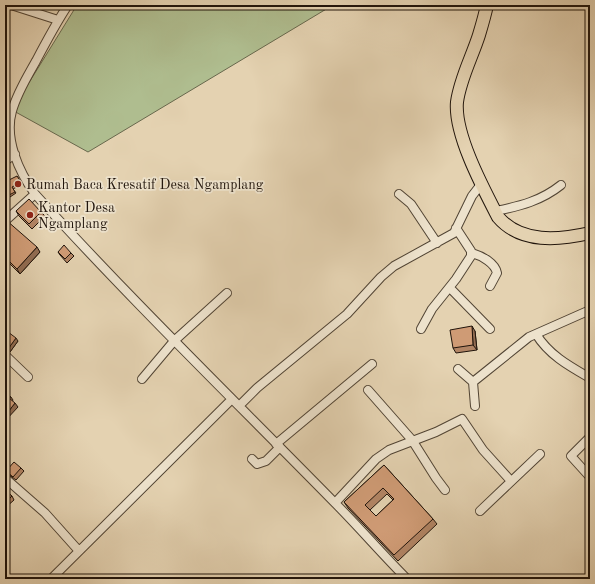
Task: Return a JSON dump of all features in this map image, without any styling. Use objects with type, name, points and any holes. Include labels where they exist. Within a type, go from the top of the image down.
[{"type":"main road","points":[[487,5],[479,35],[462,83],[457,112],[462,137],[482,183],[496,211],[509,227],[528,236],[565,238],[590,233]]},
{"type":"street","points":[[11,5],[58,20]]},
{"type":"street","points":[[68,5],[58,20],[20,89],[12,110],[10,121],[12,142],[22,174],[35,194],[89,253],[231,400],[239,406],[335,503],[407,579]]},
{"type":"street","points":[[5,161],[15,154]]},
{"type":"street","points":[[239,406],[257,388],[347,314],[381,277],[394,266],[449,237],[456,228],[472,196],[482,183]]},
{"type":"street","points":[[496,211],[535,201],[549,195],[561,185]]},
{"type":"street","points":[[5,221],[35,194]]},
{"type":"street","points":[[398,194],[411,204],[437,243]]},
{"type":"street","points":[[456,228],[472,253],[495,267],[496,273],[490,286]]},
{"type":"street","points":[[421,329],[432,309],[450,288],[468,262],[472,253]]},
{"type":"street","points":[[450,288],[490,329]]},
{"type":"street","points":[[142,378],[174,341],[227,294]]},
{"type":"street","points":[[473,382],[529,337],[590,310]]},
{"type":"street","points":[[536,334],[542,344],[553,355],[590,378]]},
{"type":"street","points":[[5,355],[28,377]]},
{"type":"street","points":[[252,459],[257,464],[263,463],[278,445],[372,364]]},
{"type":"street","points":[[458,369],[473,382],[475,406]]},
{"type":"street","points":[[368,390],[412,440],[445,490]]},
{"type":"street","points":[[51,579],[231,400]]},
{"type":"street","points":[[335,503],[376,459],[389,450],[464,419],[483,450],[511,481]]},
{"type":"street","points":[[590,437],[571,456],[590,477]]},
{"type":"street","points":[[480,511],[540,454]]},
{"type":"street","points":[[5,478],[45,512],[79,551]]},
{"type":"green space","points":[[77,5],[333,5],[88,152],[12,110]]},
{"type":"building","points":[[17,176],[21,182],[12,187],[15,192],[9,195],[5,189],[5,182]]},
{"type":"building","name":"Kantor Desa Ngamplang","points":[[29,199],[41,212],[29,224],[16,211]]},
{"type":"building","points":[[5,220],[37,247],[17,269],[5,257]]},
{"type":"building","points":[[64,245],[71,253],[65,259],[58,252]]},
{"type":"building","points":[[472,326],[473,345],[453,348],[450,330]]},
{"type":"building","points":[[8,332],[16,338],[8,349],[5,348],[5,336]]},
{"type":"building","points":[[5,391],[11,397],[9,398],[15,403],[5,416]]},
{"type":"building","points":[[14,462],[21,468],[13,477],[6,471]]},
{"type":"building","points":[[384,465],[433,519],[394,555],[344,502]],"holes":[[[383,488],[394,499],[376,516],[365,505]]]},
{"type":"building","points":[[6,491],[12,496],[5,503],[5,492]]},
{"type":"place","name":"Rumah Baca Kresatif Desa Ngamplang","points":[[18,184]]},
{"type":"place","name":"Kantor Desa Ngamplang","points":[[30,215]]}]
